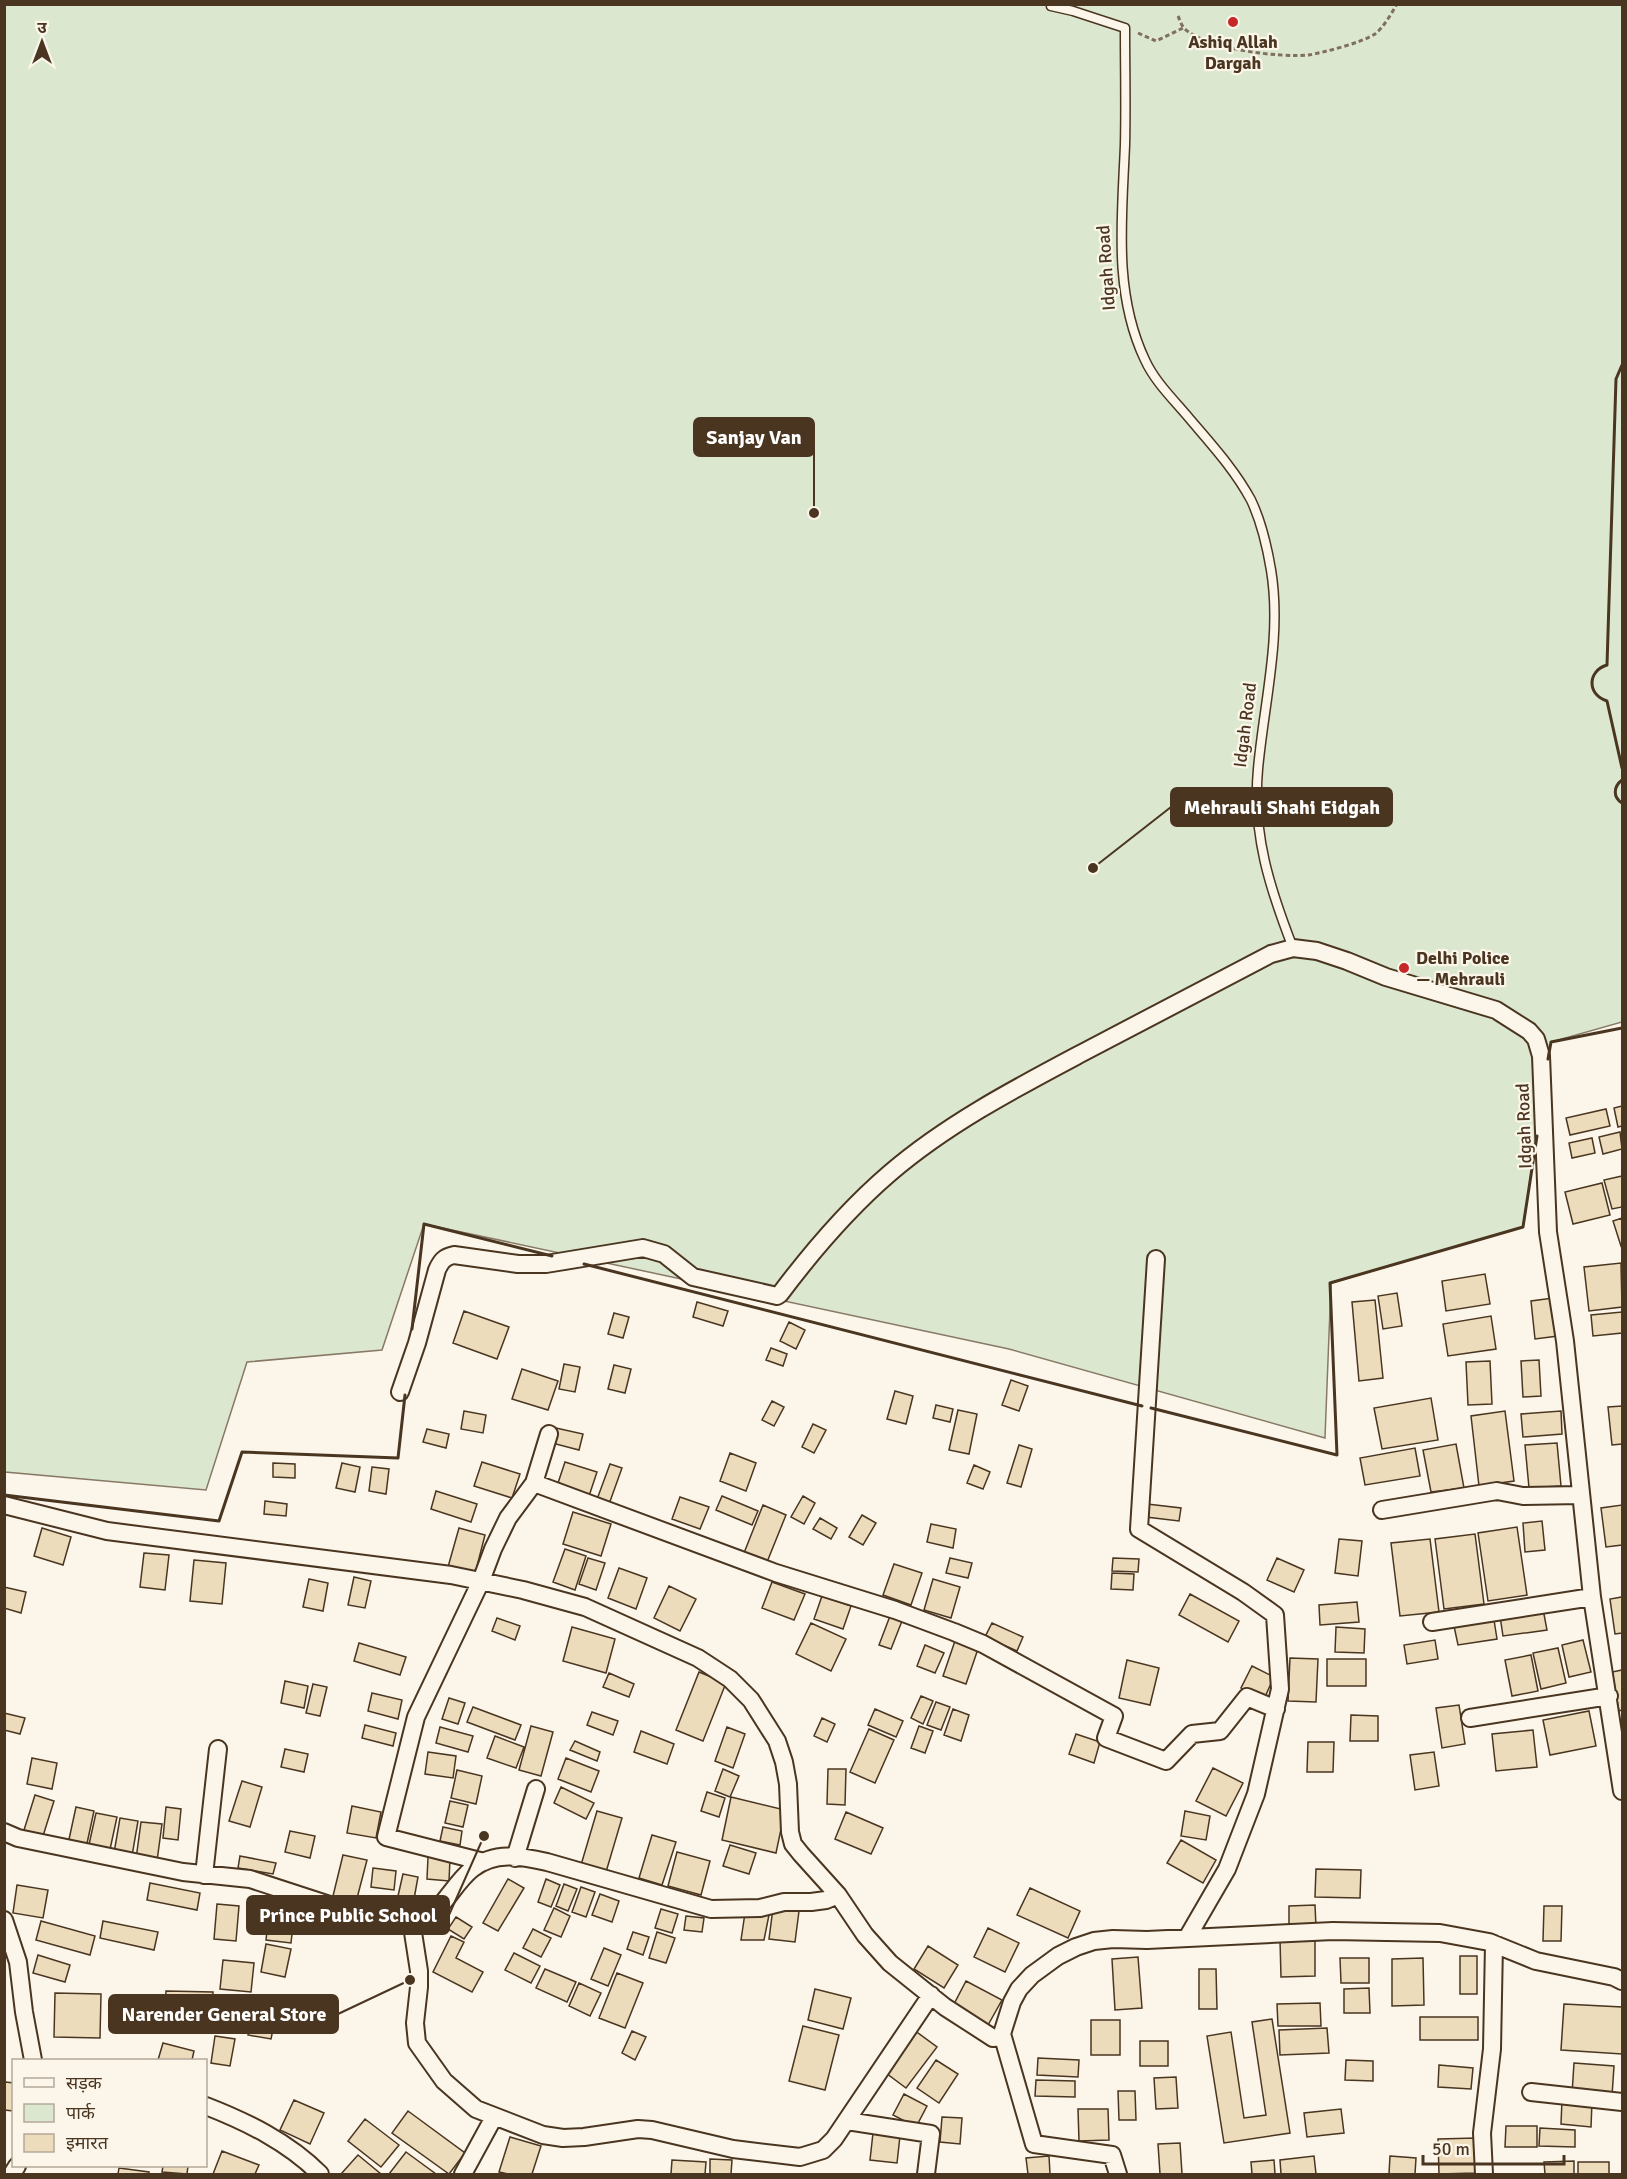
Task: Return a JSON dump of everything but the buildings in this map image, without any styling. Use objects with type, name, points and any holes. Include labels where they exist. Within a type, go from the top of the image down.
[{"type":"street","points":[[400,1392],[417,1343],[437,1270],[441,1261],[447,1257],[454,1255],[518,1264],[546,1264],[643,1248],[664,1254],[693,1277],[777,1296],[849,1210],[890,1172],[932,1141],[1016,1089],[1271,954],[1293,948]]},
{"type":"street","name":"Idgah Road","points":[[1293,948],[1317,951],[1386,977],[1496,1010],[1521,1024],[1536,1039],[1541,1056],[1548,1232],[1565,1341],[1580,1495],[1593,1597],[1623,1791]]},
{"type":"street","points":[[1156,1259],[1139,1529],[1243,1592],[1275,1615],[1280,1689],[1256,1794],[1227,1869],[1186,1938]]},
{"type":"street","points":[[484,1862],[386,1837],[416,1717],[482,1581],[493,1549],[508,1518],[534,1483],[549,1434]]},
{"type":"street","points":[[534,1483],[776,1573],[895,1610],[983,1644],[1114,1716],[1107,1738],[1166,1761],[1192,1734],[1220,1731],[1247,1697],[1276,1709]]},
{"type":"street","points":[[1382,1510],[1497,1491],[1523,1496],[1580,1495]]},
{"type":"street","points":[[4,1505],[107,1531],[433,1573],[542,1594],[585,1607],[698,1658],[730,1679],[751,1700],[777,1741],[788,1784],[789,1818],[793,1844],[838,1895],[874,1947],[890,1963],[993,2038],[999,2039],[1007,2013],[1019,1989],[1032,1975],[1058,1956],[1094,1941],[1333,1931],[1451,1935],[1494,1944],[1536,1961],[1614,1977],[1623,1981]]},
{"type":"street","points":[[1432,1622],[1593,1597]]},
{"type":"street","points":[[1470,1718],[1609,1696]]},
{"type":"street","points":[[204,1875],[218,1749]]},
{"type":"street","points":[[515,1858],[536,1789]]},
{"type":"street","points":[[4,1832],[18,1838],[204,1875],[250,1879],[342,1909],[412,1926],[420,1924],[445,1902],[471,1869],[501,1856],[527,1858],[569,1868],[711,1909],[760,1908],[784,1902],[826,1900],[838,1895]]},
{"type":"street","points":[[4,1920],[18,1962],[33,2059]]},
{"type":"street","points":[[412,1926],[419,1971],[419,1996],[415,2023],[417,2043],[444,2081],[476,2109],[543,2135],[563,2138],[638,2129],[652,2130],[733,2149],[800,2157],[823,2150],[847,2121],[931,1995]]},
{"type":"street","points":[[1484,2175],[1482,2133],[1492,2049],[1494,1944]]},
{"type":"street","points":[[1002,2034],[1034,2144],[1112,2155],[1118,2175]]},
{"type":"street","points":[[1531,2092],[1623,2102]]},
{"type":"street","points":[[207,2106],[252,2126],[283,2144],[307,2161],[320,2175]]},
{"type":"street","points":[[463,2175],[494,2117]]},
{"type":"street","points":[[847,2121],[931,2134],[926,2175]]},
{"type":"lane","points":[[1051,4],[1051,6],[1125,28]]},
{"type":"lane","name":"Idgah Road","points":[[1125,28],[1125,141],[1121,252],[1125,300],[1133,333],[1147,364],[1164,388],[1226,461],[1251,500],[1264,536],[1271,573],[1274,616],[1272,660],[1258,770],[1258,807],[1272,895],[1293,948]]},
{"type":"path","points":[[1178,16],[1183,28],[1195,36],[1246,52],[1308,55],[1344,46],[1375,33],[1397,4]]},
{"type":"path","points":[[1125,28],[1156,41],[1183,28]]},
{"type":"green space","points":[[4,5],[1622,5],[1622,1022],[1551,1042],[1523,1227],[1331,1283],[1325,1438],[1009,1349],[424,1224],[382,1350],[247,1362],[206,1490],[5,1472]]},
{"type":"wall","points":[[1622,365],[1616,379],[1607,665],[1596,672],[1592,683],[1596,694],[1607,701],[1622,768]]},
{"type":"wall","points":[[1622,780],[1615,792],[1622,803]]},
{"type":"wall","points":[[1548,1059],[1551,1042],[1622,1028]]},
{"type":"wall","points":[[1151,1408],[1337,1455],[1330,1283],[1523,1227],[1537,1136]]},
{"type":"wall","points":[[412,1329],[424,1224],[552,1256]]},
{"type":"wall","points":[[584,1264],[1142,1406]]},
{"type":"wall","points":[[4,1495],[219,1521],[242,1452],[398,1458],[405,1395]]},
{"type":"place","name":"Ashiq Allah Dargah","points":[[1233,22]]},
{"type":"place","name":"Sanjay Van","points":[[814,513]]},
{"type":"place","name":"Mehrauli Shahi Eidgah","points":[[1093,868]]},
{"type":"place","name":"Delhi Police — Mehrauli","points":[[1404,968]]},
{"type":"place","name":"Prince Public School","points":[[484,1836]]},
{"type":"place","name":"Narender General Store","points":[[410,1980]]}]
